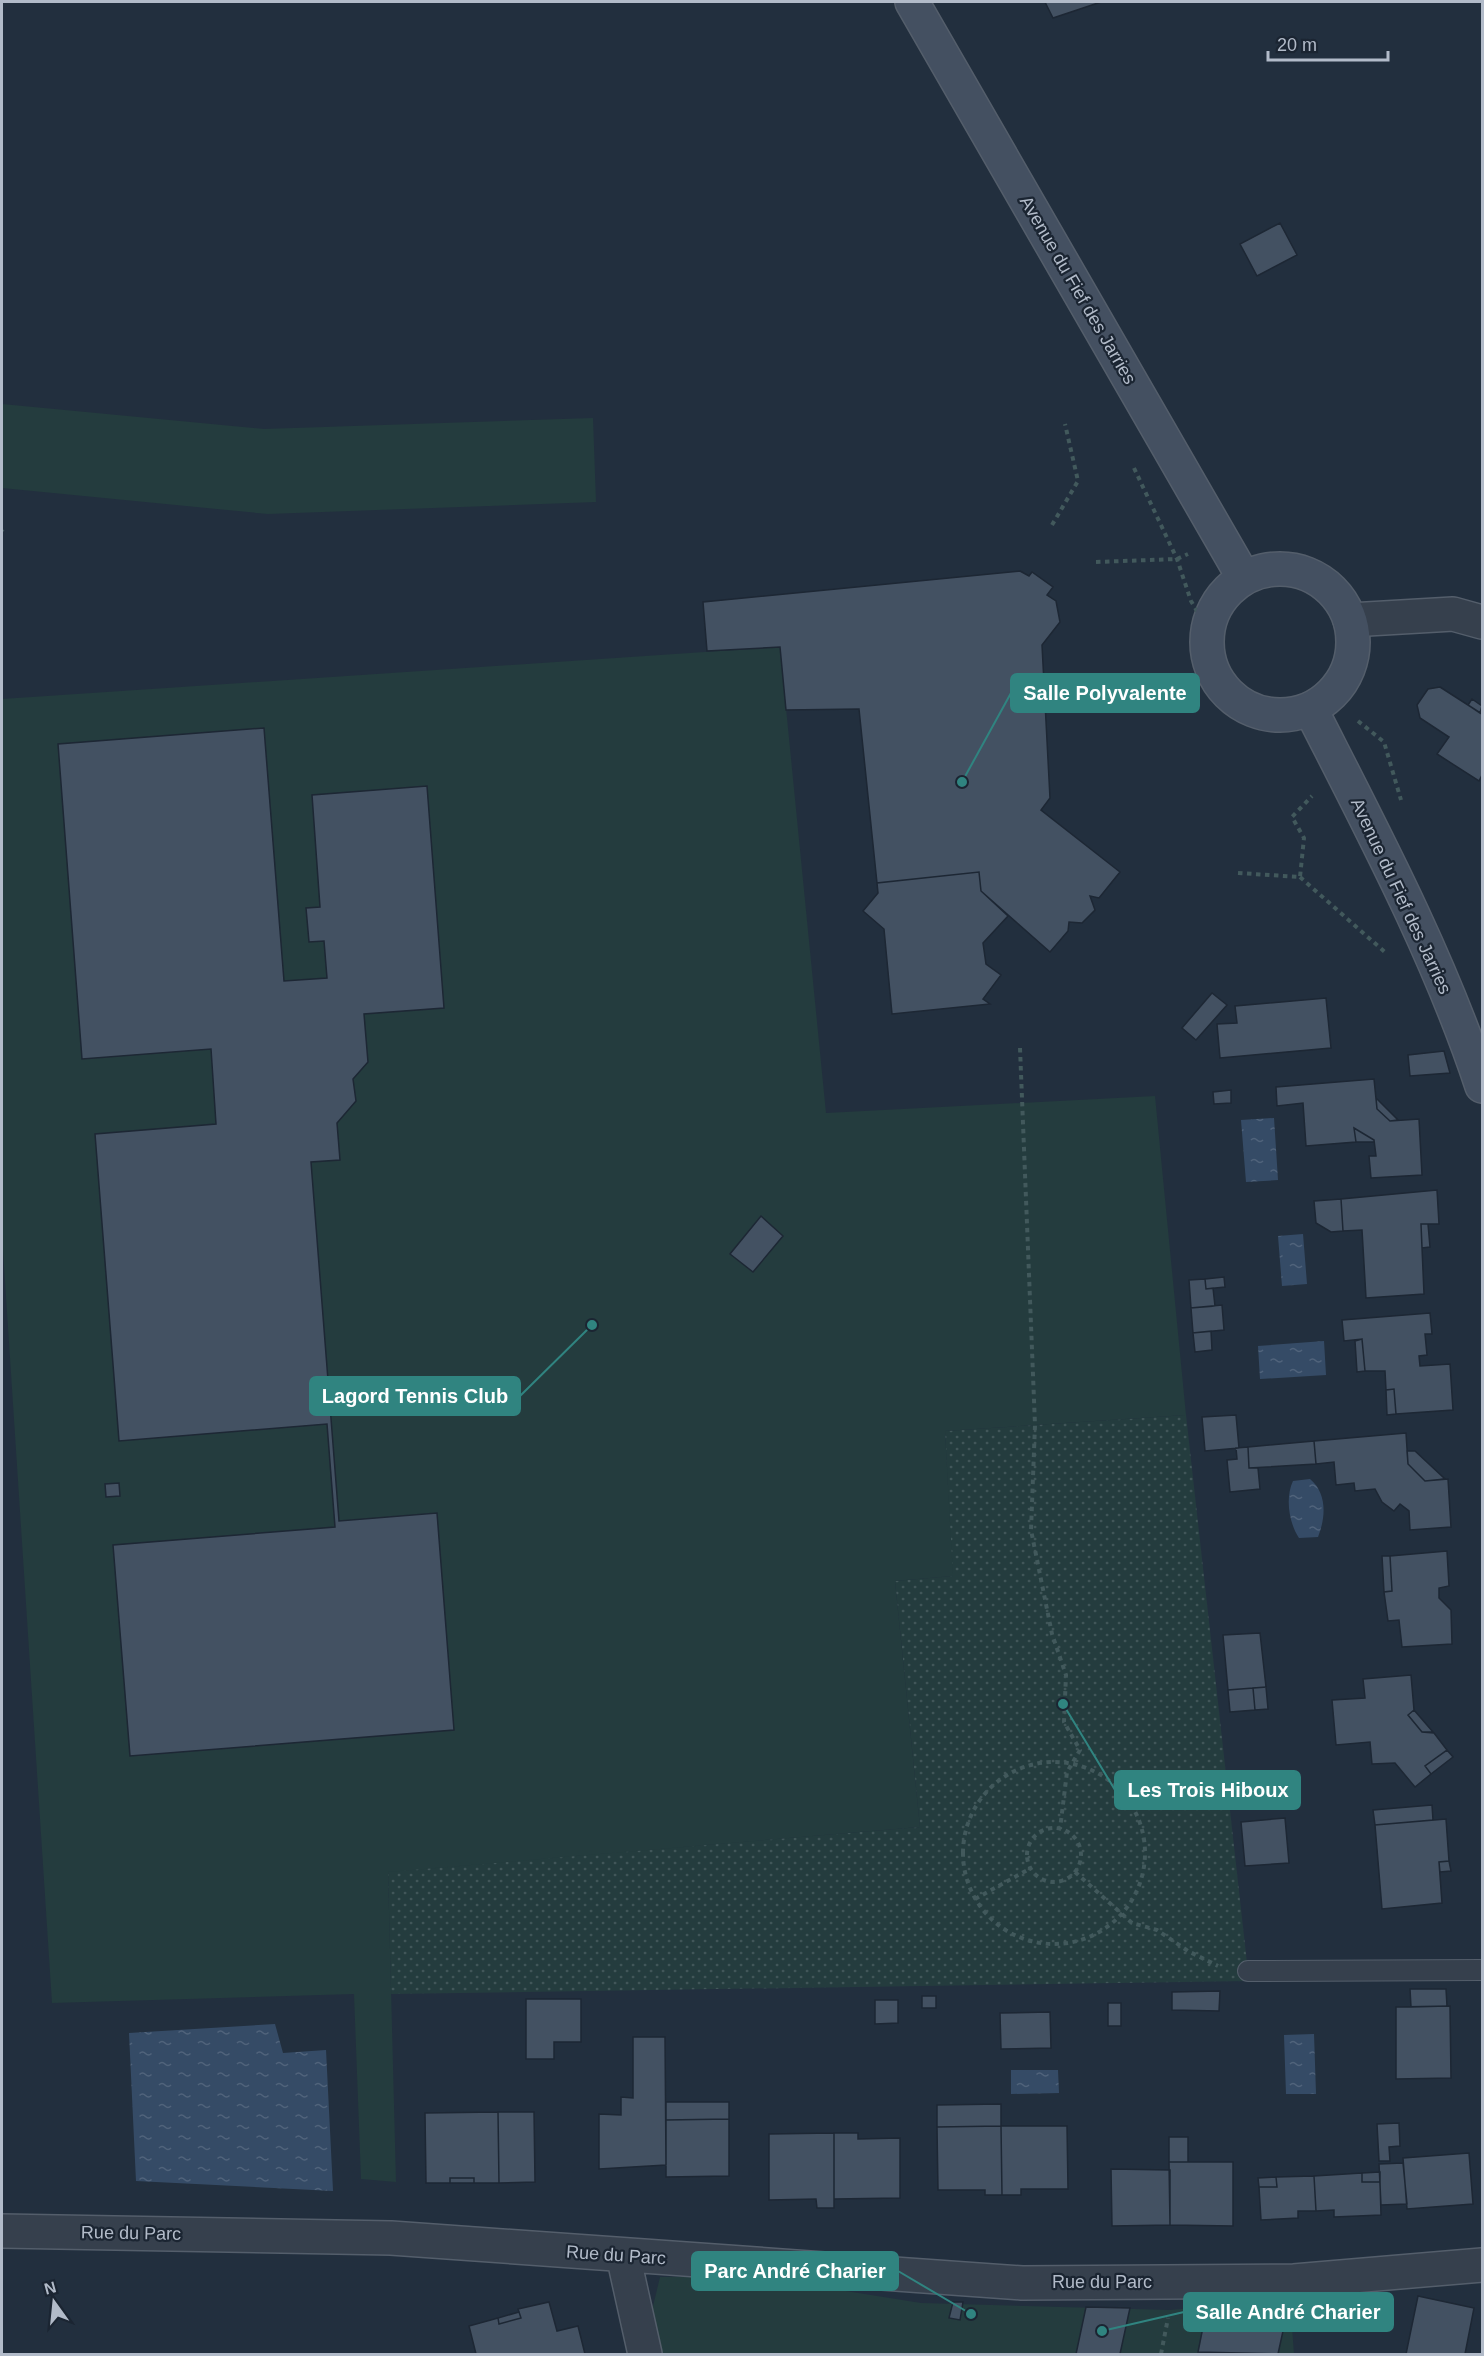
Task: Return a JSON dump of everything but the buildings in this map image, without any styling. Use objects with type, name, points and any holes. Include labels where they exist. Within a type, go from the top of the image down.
[{"type":"street","name":"Avenue du Fief des Jarries","points":[[912,2],[1244,578]]},
{"type":"street","points":[[1286,569],[1307,574],[1326,585],[1341,601],[1350,620],[1353,641],[1351,662],[1335,690],[1311,710],[1287,716],[1263,715],[1241,705],[1223,690],[1213,675],[1207,659],[1207,628],[1214,608],[1227,591],[1244,578],[1264,570],[1286,569]]},
{"type":"street","points":[[1350,620],[1453,614],[1482,622]]},
{"type":"street","name":"Avenue du Fief des Jarries","points":[[1311,710],[1430,952],[1465,1033],[1482,1086]]},
{"type":"street","name":"Rue du Parc","points":[[2,2231],[391,2238],[1022,2283],[1294,2281],[1482,2265]]},
{"type":"street","points":[[623,2255],[645,2355]]},
{"type":"lane","points":[[1248,1971],[1482,1970]]},
{"type":"path","points":[[1052,525],[1078,481],[1065,424]]},
{"type":"path","points":[[1096,562],[1177,559],[1222,539]]},
{"type":"path","points":[[1300,877],[1304,838],[1292,817],[1340,767]]},
{"type":"path","points":[[1238,873],[1300,877],[1394,960]]},
{"type":"path","points":[[1020,1048],[1035,1425],[1031,1530],[1052,1634],[1066,1675],[1064,1722],[1080,1750],[1067,1772],[1060,1829]]},
{"type":"path","points":[[1035,1764],[1072,1764],[1095,1772],[1119,1789],[1137,1815],[1145,1845],[1142,1875],[1130,1903],[1109,1926],[1082,1940],[1051,1945],[1021,1938],[995,1924],[975,1899],[965,1876],[962,1846],[969,1818],[985,1793],[1007,1774],[1035,1764]]},
{"type":"path","points":[[1052,1828],[1075,1836],[1079,1844],[1081,1860],[1075,1872],[1065,1880],[1046,1881],[1038,1877],[1031,1868],[1027,1852],[1036,1835],[1052,1828]]},
{"type":"path","points":[[975,1899],[1031,1868]]},
{"type":"path","points":[[1075,1872],[1132,1923],[1157,1930],[1213,1964],[1234,1972],[1248,1971]]},
{"type":"green space","points":[[2,404],[264,429],[593,418],[596,502],[268,514],[2,488]]},
{"type":"green space","points":[[780,647],[826,1113],[1155,1096],[1186,1415],[945,1431],[953,1576],[895,1581],[920,1827],[388,1872],[396,2182],[361,2179],[354,1994],[52,2003],[2,1235],[2,699]]},
{"type":"green space","points":[[1186,1415],[1249,1981],[391,1994],[388,1871],[920,1827],[895,1581],[952,1576],[945,1431]]},
{"type":"green space","points":[[752,2276],[921,2303],[1170,2310],[1290,2299],[1294,2354],[658,2354],[650,2319],[660,2277]]},
{"type":"water","points":[[1274,1118],[1278,1180],[1246,1182],[1241,1120]]},
{"type":"water","points":[[1303,1234],[1307,1284],[1282,1286],[1278,1236]]},
{"type":"water","points":[[1324,1341],[1326,1375],[1260,1379],[1258,1346]]},
{"type":"water","points":[[1310,1479],[1320,1491],[1323,1521],[1318,1537],[1299,1538],[1291,1518],[1289,1495],[1293,1481]]},
{"type":"water","points":[[275,2024],[283,2053],[326,2050],[333,2191],[136,2181],[129,2033]]},
{"type":"water","points":[[1314,2034],[1316,2094],[1286,2094],[1284,2035]]},
{"type":"water","points":[[1011,2070],[1058,2070],[1059,2093],[1011,2094]]},
{"type":"place","name":"Salle Polyvalente","points":[[962,782]]},
{"type":"place","name":"Lagord Tennis Club","points":[[592,1325]]},
{"type":"place","name":"Les Trois Hiboux","points":[[1063,1704]]},
{"type":"place","name":"Parc André Charier","points":[[971,2314]]},
{"type":"place","name":"Salle André Charier","points":[[1102,2331]]}]
